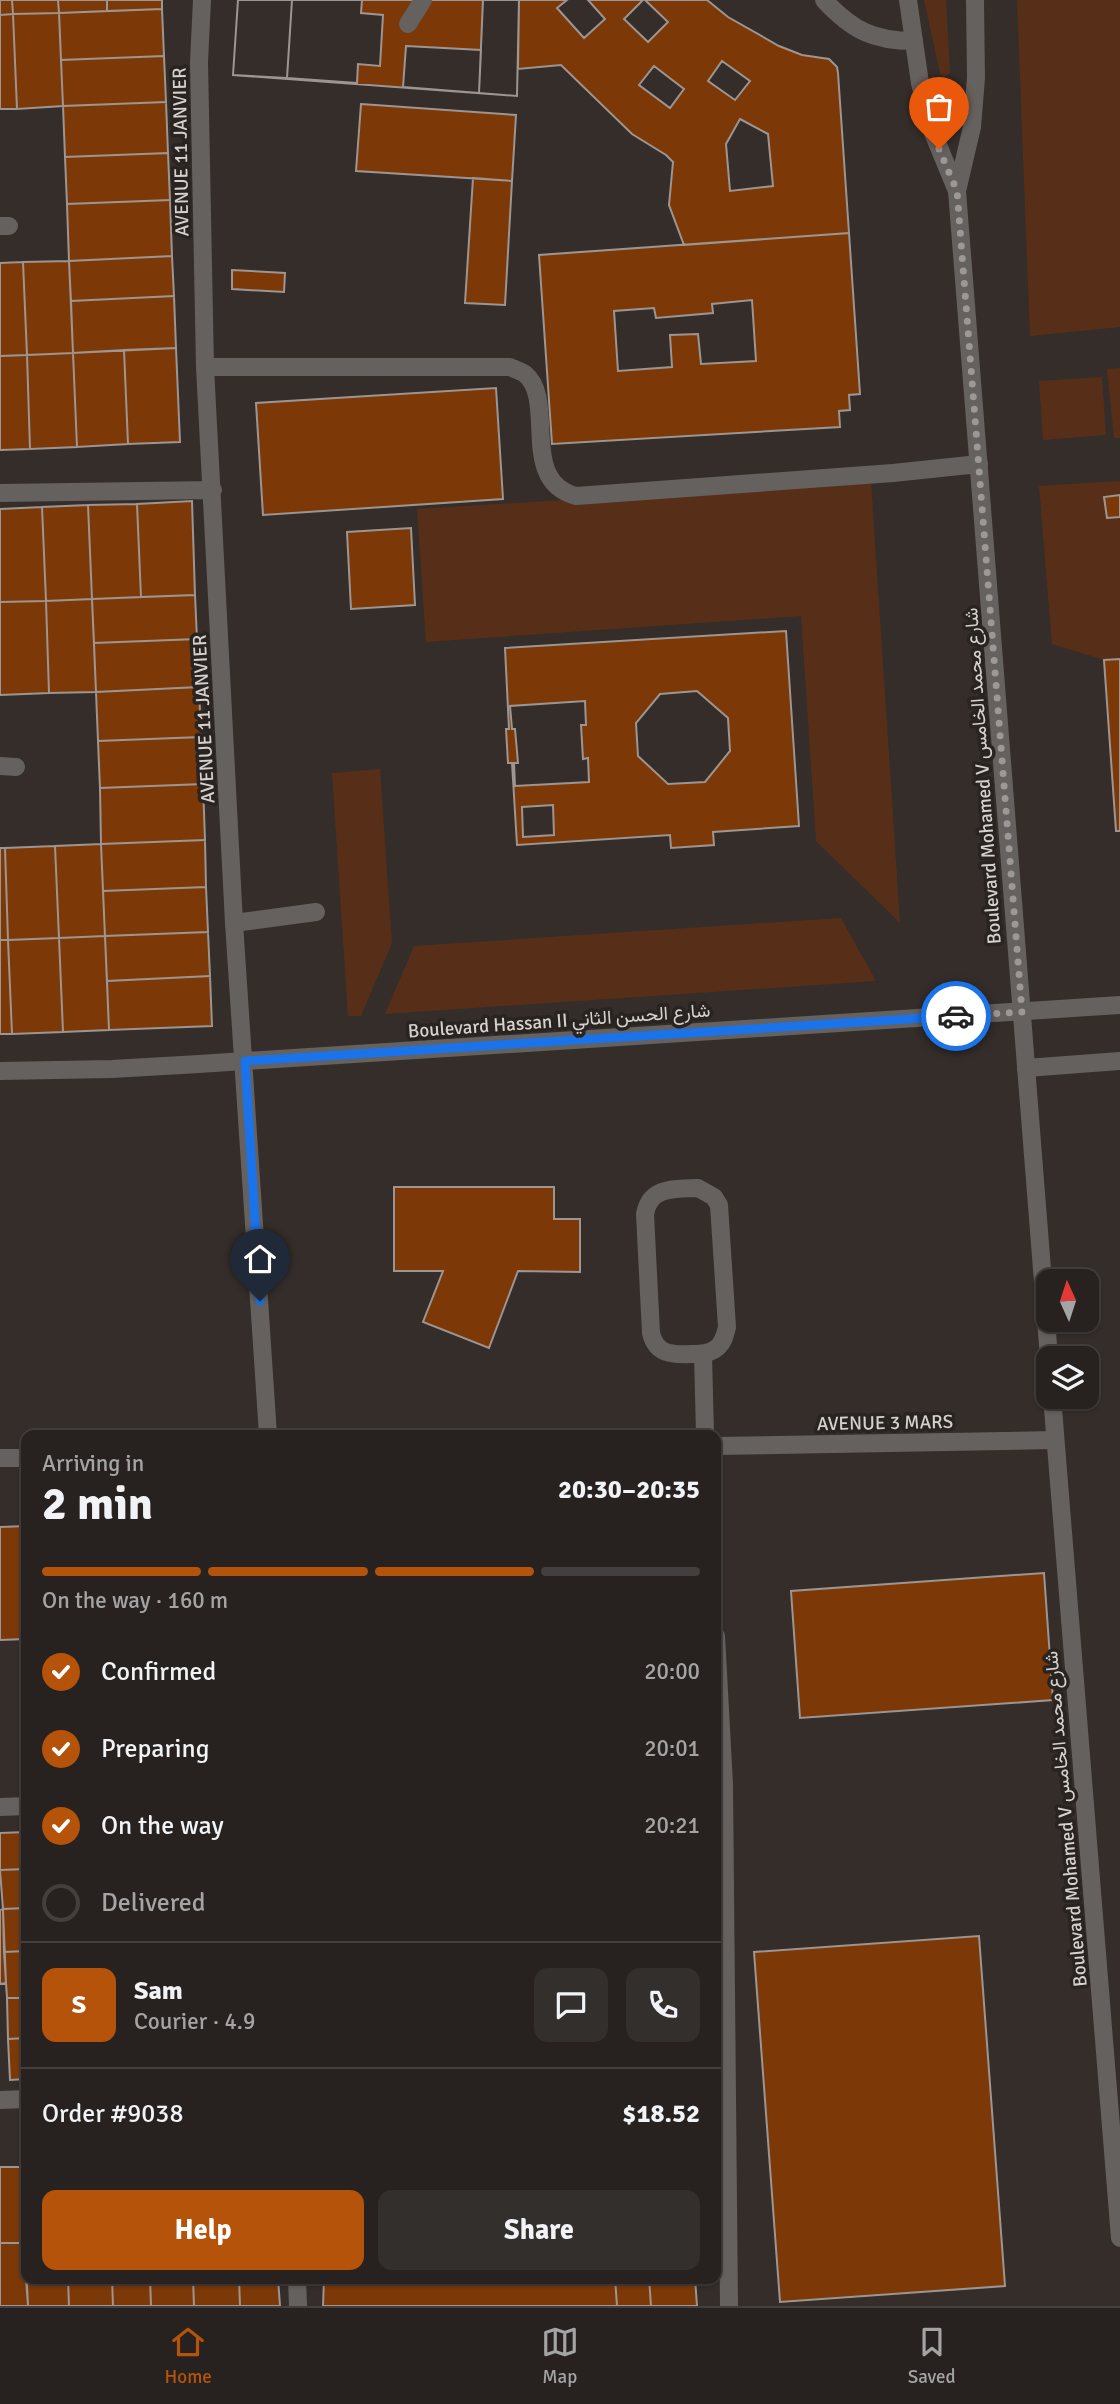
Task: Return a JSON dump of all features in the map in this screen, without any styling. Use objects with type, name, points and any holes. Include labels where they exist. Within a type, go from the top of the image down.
[{"type":"street","name":"AVENUE 11 JANVIER","points":[[202,0],[199,62],[205,367],[234,923],[268,1430]]},
{"type":"street","points":[[408,24],[423,0]]},
{"type":"street","points":[[824,0],[839,16],[862,32],[881,40],[914,41]]},
{"type":"street","name":"Boulevard Mohamed V شارع محمد الخامس","points":[[908,0],[920,83],[931,128],[957,191]]},
{"type":"street","name":"Boulevard Mohamed V شارع محمد الخامس","points":[[975,0],[976,78],[972,127],[957,191],[1048,1346]]},
{"type":"street","points":[[205,367],[510,367],[524,373],[534,385],[540,418],[542,457],[554,484],[562,493],[576,496],[979,464]]},
{"type":"street","points":[[0,493],[213,490]]},
{"type":"street","points":[[234,923],[316,912]]},
{"type":"street","name":"Boulevard Hassan II شارع الحسن الثاني","points":[[0,1070],[112,1069],[1120,1005]]},
{"type":"street","points":[[1026,1068],[1120,1062]]},
{"type":"street","points":[[698,1188],[714,1197],[719,1205],[727,1327],[720,1345],[703,1354],[666,1353],[653,1341],[651,1333],[645,1214],[650,1199],[664,1190],[698,1188]]},
{"type":"street","points":[[703,1354],[705,1430]]},
{"type":"street","name":"Boulevard Mohamed V شارع محمد الخامس","points":[[1053,1409],[1120,2238]]},
{"type":"street","name":"AVENUE 3 MARS","points":[[721,1446],[1055,1440]]},
{"type":"street","points":[[0,1458],[21,1458]]},
{"type":"street","points":[[0,1807],[21,1806]]},
{"type":"street","points":[[721,1843],[729,2306]]},
{"type":"street","points":[[0,2100],[21,2099]]},
{"type":"street","points":[[297,2284],[298,2306]]},
{"type":"shaded area","points":[[924,0],[946,0],[950,73],[943,77],[940,73]]},
{"type":"shaded area","points":[[1017,0],[1120,0],[1120,327],[1030,336]]},
{"type":"shaded area","points":[[1120,368],[1120,438],[1114,438],[1107,369]]},
{"type":"shaded area","points":[[1102,377],[1106,435],[1043,440],[1039,381]]},
{"type":"shaded area","points":[[871,481],[900,923],[816,841],[801,616],[426,642],[417,509]]},
{"type":"shaded area","points":[[1120,481],[1120,659],[1104,660],[1052,644],[1039,486]]},
{"type":"shaded area","points":[[380,769],[392,943],[361,1016],[348,1016],[332,773]]},
{"type":"shaded area","points":[[841,918],[876,981],[385,1014],[414,946]]},
{"type":"building","points":[[0,0],[12,0],[13,14],[0,15]]},
{"type":"building","points":[[12,0],[58,0],[59,13],[13,14]]},
{"type":"building","points":[[58,0],[107,0],[107,11],[59,13]]},
{"type":"building","points":[[107,0],[162,0],[162,9],[107,11]]},
{"type":"building","points":[[238,0],[519,0],[517,96],[233,75]]},
{"type":"building","points":[[238,0],[292,0],[287,78],[233,75]]},
{"type":"building","points":[[292,0],[362,0],[361,13],[383,15],[380,66],[358,64],[357,83],[287,78]]},
{"type":"building","points":[[483,0],[519,0],[517,96],[479,93]]},
{"type":"building","points":[[519,0],[567,0],[557,8],[584,38],[605,19],[588,0],[643,0],[624,19],[648,42],[668,22],[645,0],[707,0],[728,17],[779,46],[802,55],[829,59],[837,67],[838,73],[849,233],[684,245],[669,205],[673,162],[632,134],[561,65],[518,69]],"holes":[[[722,61],[750,81],[735,100],[708,81]],[[654,66],[684,89],[670,108],[639,85]],[[740,119],[768,134],[773,186],[730,191],[726,144]]]},
{"type":"building","points":[[162,9],[164,56],[61,60],[59,13]]},
{"type":"building","points":[[59,13],[63,106],[17,109],[13,14]]},
{"type":"building","points":[[13,14],[17,109],[0,109],[0,15]]},
{"type":"building","points":[[406,46],[481,50],[479,93],[403,87]]},
{"type":"building","points":[[164,56],[166,102],[63,106],[61,60]]},
{"type":"building","points":[[166,102],[168,153],[65,157],[63,106]]},
{"type":"building","points":[[361,104],[516,115],[512,181],[356,171]]},
{"type":"building","points":[[168,153],[170,200],[67,204],[65,157]]},
{"type":"building","points":[[473,178],[512,181],[505,305],[465,303]]},
{"type":"building","points":[[170,200],[172,256],[69,261],[67,204]]},
{"type":"building","points":[[849,233],[860,394],[849,395],[850,410],[839,411],[840,427],[552,444],[539,255]],"holes":[[[752,300],[756,361],[701,364],[698,334],[670,335],[672,367],[618,371],[614,311],[654,308],[656,318],[713,313],[712,304]]]},
{"type":"building","points":[[172,256],[174,296],[71,301],[69,261]]},
{"type":"building","points":[[69,261],[73,353],[27,355],[23,262]]},
{"type":"building","points":[[23,262],[27,355],[0,356],[0,263]]},
{"type":"building","points":[[232,270],[285,273],[284,292],[232,289]]},
{"type":"building","points":[[174,296],[176,348],[73,353],[71,301]]},
{"type":"building","points":[[176,348],[180,442],[128,444],[124,350]]},
{"type":"building","points":[[124,350],[128,444],[77,447],[73,353]]},
{"type":"building","points":[[73,353],[77,447],[30,449],[27,355]]},
{"type":"building","points":[[27,355],[30,449],[0,450],[0,356]]},
{"type":"building","points":[[496,388],[503,499],[263,515],[256,403]]},
{"type":"building","points":[[1120,495],[1120,517],[1107,518],[1104,497]]},
{"type":"building","points":[[192,501],[195,595],[141,597],[137,504]]},
{"type":"building","points":[[137,504],[141,597],[92,599],[88,505]]},
{"type":"building","points":[[88,505],[92,599],[46,601],[42,507]]},
{"type":"building","points":[[42,507],[46,601],[0,602],[0,509]]},
{"type":"building","points":[[411,528],[415,605],[351,609],[347,532]]},
{"type":"building","points":[[195,595],[197,639],[94,643],[92,599]]},
{"type":"building","points":[[92,599],[96,692],[49,693],[46,601]]},
{"type":"building","points":[[46,601],[49,693],[0,695],[0,602]]},
{"type":"building","points":[[786,631],[799,826],[713,832],[714,845],[671,848],[670,835],[517,845],[512,763],[508,763],[505,648]],"holes":[[[585,701],[586,725],[581,725],[583,759],[588,758],[589,782],[515,786],[514,763],[518,763],[510,706]]]},
{"type":"building","points":[[197,639],[199,687],[96,692],[94,643]]},
{"type":"building","points":[[1120,659],[1120,831],[1116,831],[1104,660]]},
{"type":"building","points":[[199,687],[201,737],[98,741],[96,692]]},
{"type":"building","points":[[697,691],[728,718],[730,751],[705,782],[668,784],[638,756],[636,723],[660,694]]},
{"type":"building","points":[[201,737],[203,784],[100,788],[98,741]]},
{"type":"building","points":[[203,784],[205,840],[101,844],[100,788]]},
{"type":"building","points":[[553,805],[554,835],[523,837],[522,807]]},
{"type":"building","points":[[205,840],[206,887],[103,891],[101,844]]},
{"type":"building","points":[[101,844],[105,936],[59,938],[55,846]]},
{"type":"building","points":[[55,846],[59,938],[8,940],[5,848]]},
{"type":"building","points":[[0,848],[5,848],[8,940],[0,940]]},
{"type":"building","points":[[206,887],[208,932],[105,936],[103,891]]},
{"type":"building","points":[[208,932],[210,976],[107,981],[105,936]]},
{"type":"building","points":[[105,936],[109,1030],[63,1032],[59,938]]},
{"type":"building","points":[[59,938],[63,1032],[12,1034],[8,940]]},
{"type":"building","points":[[0,940],[8,940],[12,1034],[0,1034]]},
{"type":"building","points":[[210,976],[212,1026],[109,1030],[107,981]]},
{"type":"building","points":[[394,1187],[554,1187],[554,1219],[580,1219],[580,1272],[518,1271],[489,1348],[423,1322],[443,1271],[394,1271]]},
{"type":"building","points":[[21,1526],[21,1639],[0,1640],[0,1527]]},
{"type":"building","points":[[1044,1573],[1053,1700],[800,1718],[791,1591]]},
{"type":"building","points":[[21,1832],[21,1869],[0,1870],[0,1833]]},
{"type":"building","points":[[21,1869],[21,1908],[3,1909],[0,1870]]},
{"type":"building","points":[[21,1908],[21,1951],[4,1952],[3,1909]]},
{"type":"building","points":[[3,1909],[6,1983],[0,1984],[0,1910]]},
{"type":"building","points":[[979,1936],[1005,2286],[780,2302],[754,1952]]},
{"type":"building","points":[[21,1951],[21,1998],[7,1998],[4,1952]]},
{"type":"building","points":[[7,1998],[21,1998],[21,2038],[8,2039]]},
{"type":"building","points":[[21,2038],[21,2079],[10,2080],[8,2039]]},
{"type":"building","points":[[0,2167],[21,2167],[21,2243],[0,2243]]},
{"type":"building","points":[[0,2243],[21,2243],[21,2284],[27,2284],[28,2306],[0,2306]]},
{"type":"building","points":[[26,2284],[68,2284],[69,2306],[28,2306]]},
{"type":"building","points":[[68,2284],[112,2284],[113,2306],[69,2306]]},
{"type":"building","points":[[112,2284],[150,2284],[151,2306],[113,2306]]},
{"type":"building","points":[[150,2284],[193,2284],[194,2306],[151,2306]]},
{"type":"building","points":[[193,2284],[239,2284],[240,2306],[194,2306]]},
{"type":"building","points":[[239,2284],[278,2284],[280,2306],[240,2306]]},
{"type":"building","points":[[324,2284],[615,2284],[617,2306],[323,2306]]},
{"type":"building","points":[[615,2284],[649,2284],[651,2306],[617,2306]]},
{"type":"building","points":[[649,2284],[695,2284],[697,2306],[651,2306]]},
{"type":"way so far","points":[[939,149],[957,191],[1022,1012],[956,1016]]},
{"type":"route","points":[[260,1301],[245,1061],[956,1016]]}]
